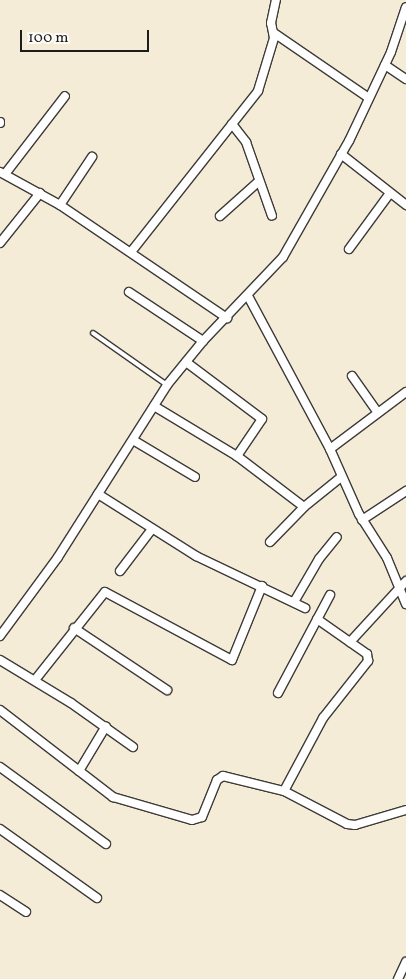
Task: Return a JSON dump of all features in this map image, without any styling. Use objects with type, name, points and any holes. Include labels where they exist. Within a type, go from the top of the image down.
[{"type":"street","points":[[131,252],[258,91],[274,34],[271,23],[276,0]]},
{"type":"street","points":[[0,636],[58,557],[167,385],[203,341],[248,296],[283,256],[342,154],[385,65],[406,7]]},
{"type":"street","points":[[274,34],[369,98]]},
{"type":"street","points":[[385,65],[406,80]]},
{"type":"street","points":[[65,96],[2,173],[60,205],[226,318]]},
{"type":"street","points":[[232,124],[246,142],[258,182],[272,216]]},
{"type":"street","points":[[342,154],[406,206]]},
{"type":"street","points":[[60,205],[92,157]]},
{"type":"street","points":[[220,216],[258,182]]},
{"type":"street","points":[[0,243],[40,193]]},
{"type":"street","points":[[349,249],[390,193]]},
{"type":"street","points":[[129,292],[203,341]]},
{"type":"street","points":[[248,296],[330,449],[362,520],[383,551],[406,604]]},
{"type":"street","points":[[186,362],[262,419],[237,456]]},
{"type":"street","points":[[352,376],[378,413]]},
{"type":"street","points":[[330,449],[406,392]]},
{"type":"street","points":[[154,406],[237,456],[304,507]]},
{"type":"street","points":[[133,440],[195,477]]},
{"type":"street","points":[[270,542],[304,507],[342,476]]},
{"type":"street","points":[[362,520],[406,491]]},
{"type":"street","points":[[98,494],[196,556],[305,608]]},
{"type":"street","points":[[120,571],[152,529]]},
{"type":"street","points":[[294,602],[319,559],[337,537]]},
{"type":"street","points":[[350,642],[398,586],[406,581]]},
{"type":"street","points":[[35,680],[74,628],[105,592],[225,659],[232,660],[262,586]]},
{"type":"street","points":[[278,693],[330,595]]},
{"type":"street","points":[[284,791],[323,718],[368,661],[367,654],[317,619]]},
{"type":"street","points":[[74,628],[167,690]]},
{"type":"street","points":[[0,660],[35,680],[106,726],[134,747]]},
{"type":"street","points":[[0,710],[113,797],[196,821],[202,817],[219,778],[284,791],[347,824],[355,825],[406,810]]},
{"type":"street","points":[[79,771],[106,726]]},
{"type":"street","points":[[0,767],[106,844]]},
{"type":"street","points":[[0,829],[97,898]]},
{"type":"street","points":[[0,895],[26,912]]},
{"type":"street","points":[[398,979],[406,962]]},
{"type":"lane","points":[[93,333],[167,385]]}]
